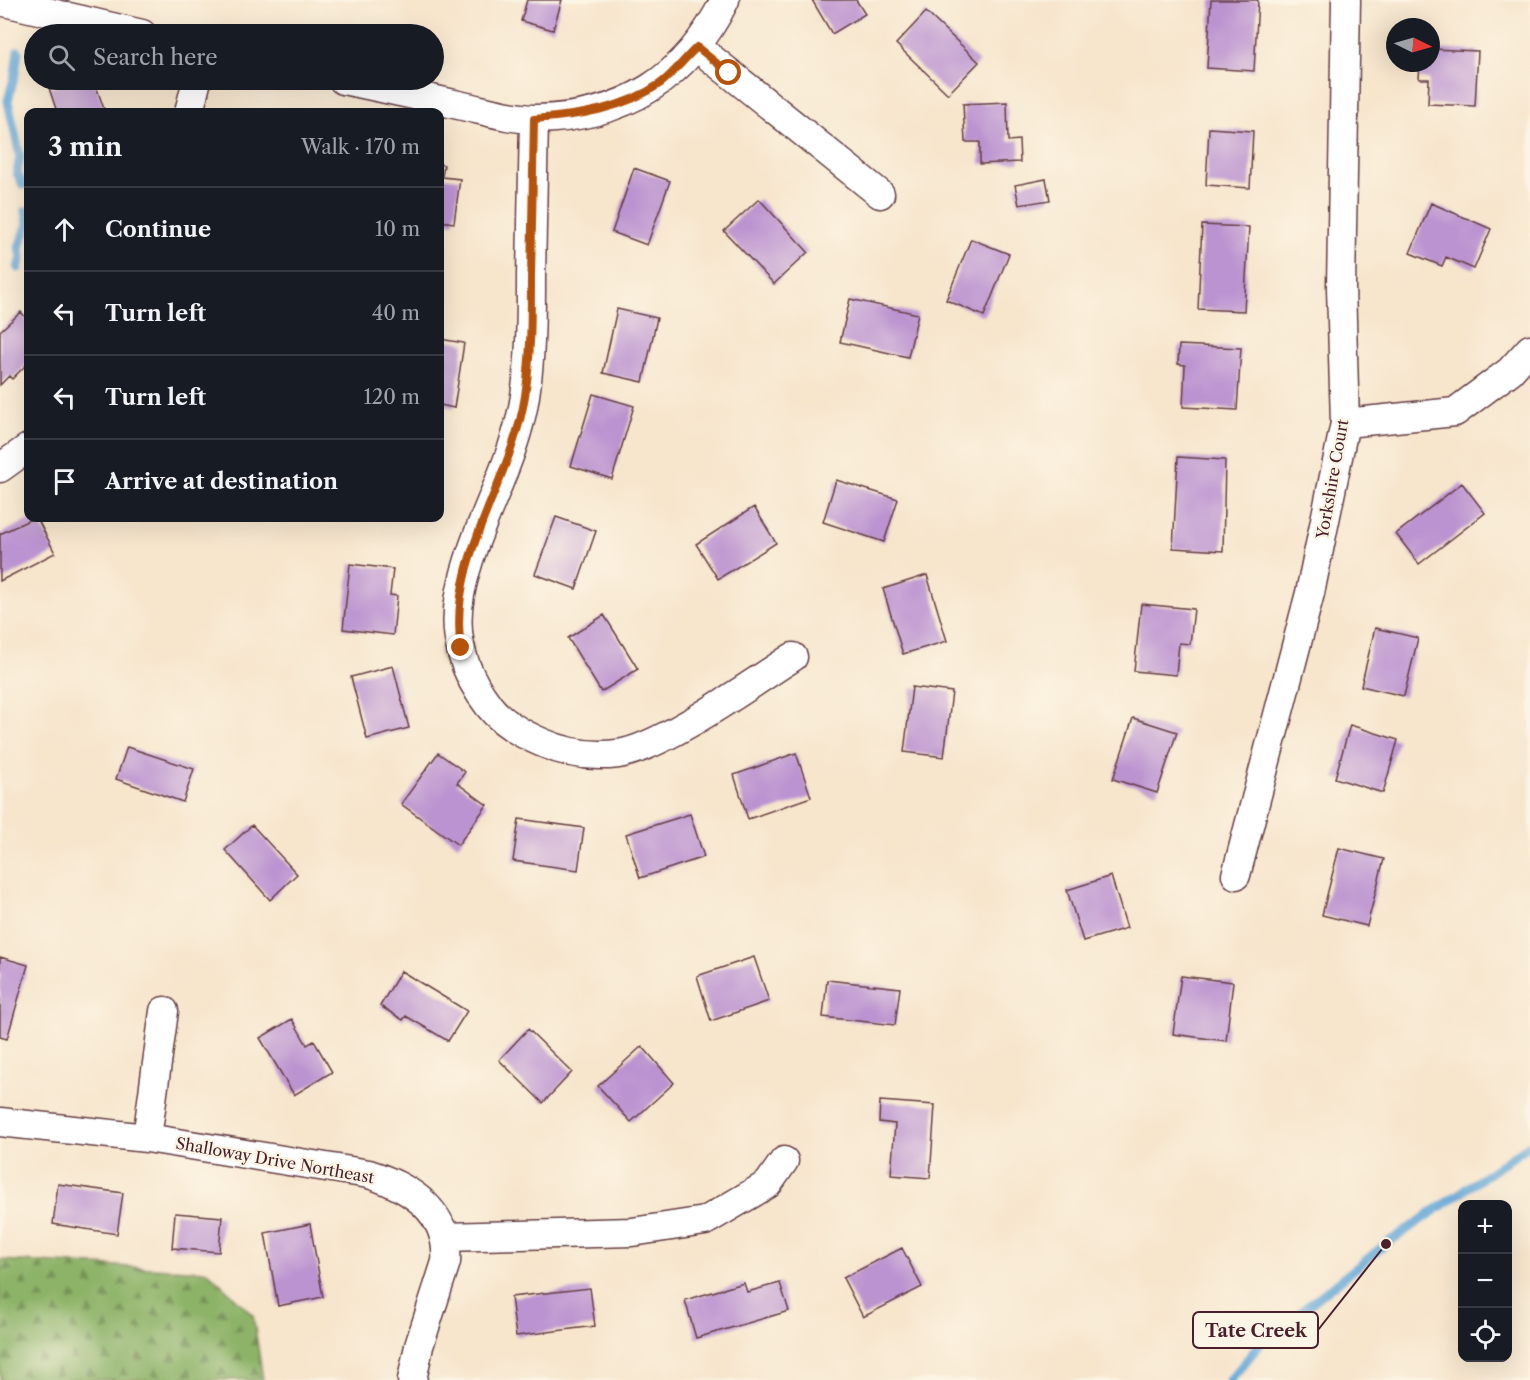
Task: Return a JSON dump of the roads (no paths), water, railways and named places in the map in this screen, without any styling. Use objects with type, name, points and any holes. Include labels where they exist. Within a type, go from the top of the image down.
[{"type":"street","points":[[392,90],[534,119],[572,117],[626,102],[662,82],[697,47],[725,0]]},
{"type":"street","name":"Yorkshire Court","points":[[1236,875],[1310,593],[1345,423],[1341,287],[1346,0]]},
{"type":"street","points":[[0,1],[99,24]]},
{"type":"street","points":[[697,47],[880,194]]},
{"type":"street","points":[[190,108],[194,90]]},
{"type":"street","points":[[534,119],[530,352],[525,397],[509,454],[470,553],[459,597],[458,632],[463,665],[476,690],[492,711],[525,736],[560,750],[619,754],[647,744],[793,657]]},
{"type":"street","points":[[1345,423],[1455,412],[1510,371],[1530,349]]},
{"type":"street","points":[[0,468],[24,451]]},
{"type":"street","points":[[147,1138],[164,1011]]},
{"type":"street","name":"Shalloway Drive Northeast","points":[[0,1122],[147,1138],[369,1174],[390,1181],[422,1201],[440,1224],[446,1237]]},
{"type":"street","points":[[412,1380],[419,1346],[446,1262],[446,1237],[632,1232],[705,1221],[768,1184],[784,1161]]},
{"type":"waterway","points":[[18,51],[8,101],[20,157],[17,173],[23,185]]},
{"type":"waterway","points":[[18,268],[21,257],[19,247],[24,234]]},
{"type":"waterway","points":[[1230,1380],[1261,1343],[1386,1244],[1530,1145]]},
{"type":"place","name":"Tate Creek","points":[[1386,1244]]}]
